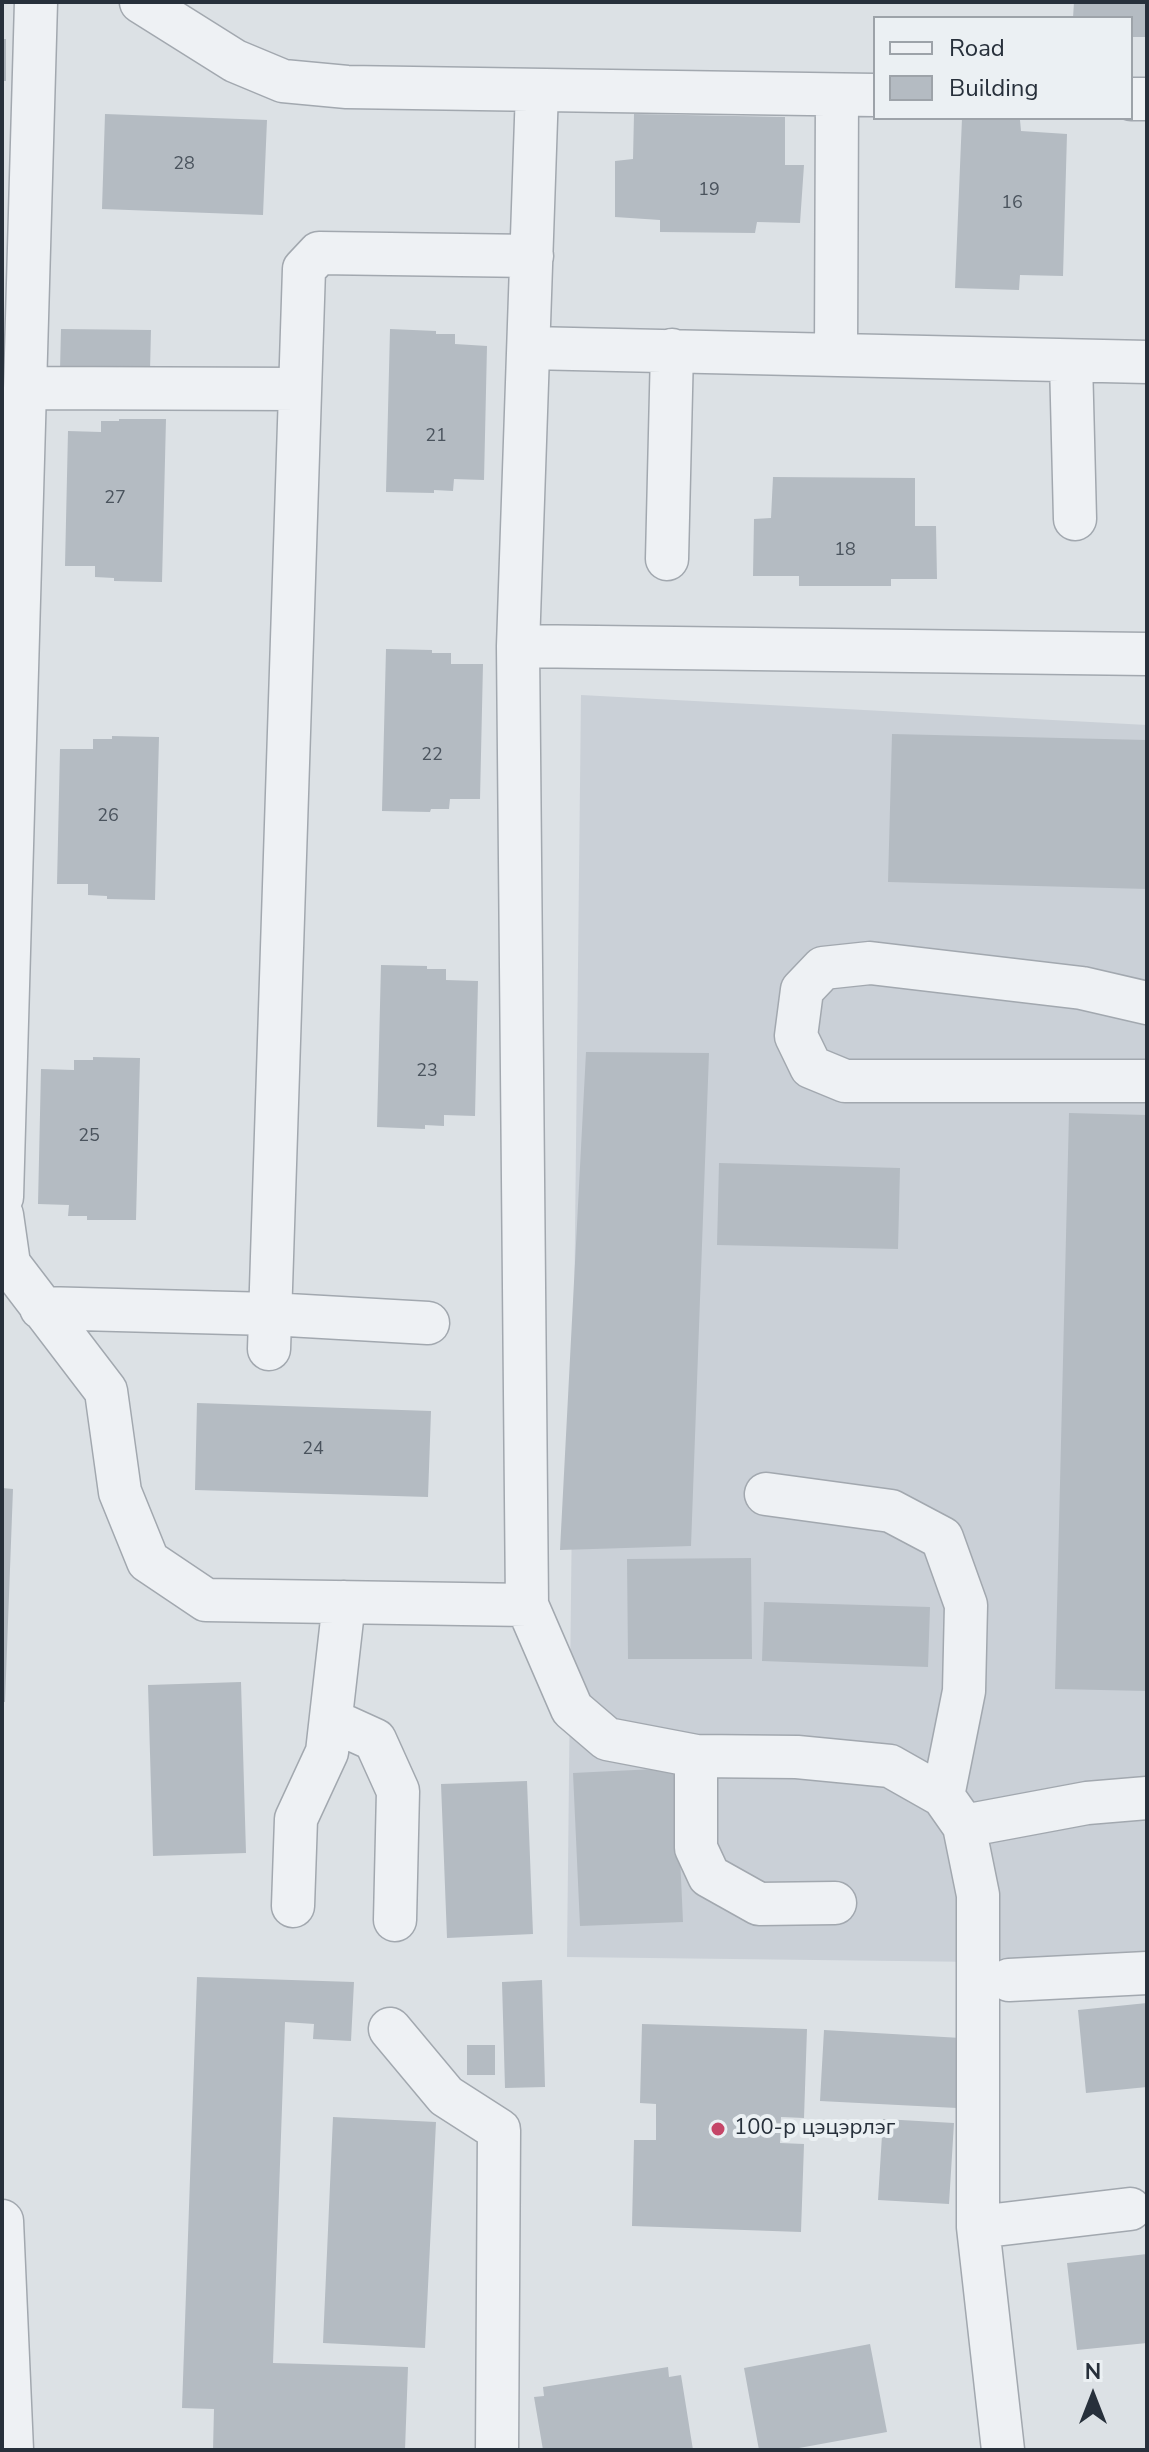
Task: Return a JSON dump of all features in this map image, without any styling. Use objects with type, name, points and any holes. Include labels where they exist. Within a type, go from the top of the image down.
[{"type":"street","points":[[2,1197],[12,483],[25,388],[36,2]]},
{"type":"street","points":[[141,2],[235,61],[283,81],[347,87],[856,95],[836,354]]},
{"type":"street","points":[[537,90],[518,646],[527,1605],[572,1709],[607,1739],[696,1756],[797,1757],[890,1766],[954,1811],[1147,1798]]},
{"type":"street","points":[[269,1332],[304,269],[319,253],[532,256]]},
{"type":"street","points":[[529,348],[1147,362]]},
{"type":"street","points":[[667,559],[672,350]]},
{"type":"street","points":[[1071,361],[1075,519]]},
{"type":"street","points":[[25,388],[300,389]]},
{"type":"street","points":[[518,646],[1147,654]]},
{"type":"street","points":[[1147,1003],[1082,988],[870,963],[823,968],[802,990],[796,1036],[811,1067],[845,1081],[1147,1081]]},
{"type":"street","points":[[2,1215],[9,1264],[106,1391],[120,1492],[148,1561],[206,1600],[527,1605]]},
{"type":"street","points":[[41,1308],[269,1332],[428,1323]]},
{"type":"street","points":[[766,1494],[891,1511],[942,1538],[966,1605],[964,1691],[954,1811],[978,1895],[978,2227],[1003,2450]]},
{"type":"street","points":[[293,1906],[296,1819],[327,1752],[344,1602]]},
{"type":"street","points":[[331,1720],[375,1740],[398,1791],[395,1920]]},
{"type":"street","points":[[696,1756],[696,1848],[709,1876],[759,1904],[835,1903]]},
{"type":"street","points":[[1009,1980],[1147,1973]]},
{"type":"street","points":[[390,2029],[446,2096],[499,2130],[497,2450]]},
{"type":"street","points":[[978,2227],[1130,2209]]},
{"type":"street","points":[[2,2221],[12,2450]]},
{"type":"shaded area","points":[[581,695],[1147,725],[1147,1964],[567,1957]]},
{"type":"building","points":[[1074,2],[1147,2],[1147,37],[1133,37],[1133,16],[1073,16]]},
{"type":"building","points":[[2,39],[6,39],[6,81],[2,81]]},
{"type":"building","points":[[105,114],[267,120],[263,215],[102,209]]},
{"type":"building","points":[[634,114],[785,117],[785,165],[804,165],[800,223],[757,222],[755,233],[660,232],[660,220],[615,217],[615,161],[633,159]]},
{"type":"building","points":[[962,120],[1020,120],[1021,131],[1067,134],[1063,276],[1020,275],[1019,290],[955,288]]},
{"type":"building","points":[[61,329],[151,330],[150,371],[60,370]]},
{"type":"building","points":[[390,329],[455,334],[455,344],[487,346],[484,480],[454,479],[453,491],[386,492]]},
{"type":"building","points":[[166,419],[162,582],[114,581],[114,578],[95,577],[95,566],[65,566],[68,431],[101,432],[101,421]]},
{"type":"building","points":[[773,477],[915,478],[915,526],[936,526],[937,579],[891,579],[891,586],[799,586],[799,576],[753,576],[754,519],[771,518]]},
{"type":"building","points":[[386,649],[432,650],[432,653],[451,653],[451,664],[483,664],[480,799],[450,799],[449,809],[431,809],[430,812],[382,811]]},
{"type":"building","points":[[892,734],[1147,740],[1147,889],[888,882]]},
{"type":"building","points":[[112,736],[159,737],[155,900],[107,899],[107,896],[88,895],[88,884],[57,884],[60,749],[93,749],[93,739],[112,739]]},
{"type":"building","points":[[381,965],[446,969],[446,980],[478,981],[475,1116],[444,1115],[444,1126],[425,1125],[425,1129],[377,1127]]},
{"type":"building","points":[[586,1052],[709,1053],[691,1546],[560,1550]]},
{"type":"building","points":[[93,1057],[140,1058],[136,1220],[87,1220],[87,1216],[68,1216],[69,1205],[38,1204],[41,1069],[74,1070],[74,1060],[93,1060]]},
{"type":"building","points":[[1069,1113],[1147,1115],[1147,1691],[1055,1689]]},
{"type":"building","points":[[719,1163],[900,1168],[898,1249],[717,1245]]},
{"type":"building","points":[[197,1403],[431,1411],[428,1497],[195,1490]]},
{"type":"building","points":[[2,1488],[13,1489],[5,1702],[2,1702]]},
{"type":"building","points":[[751,1558],[752,1659],[628,1659],[627,1559]]},
{"type":"building","points":[[764,1602],[930,1607],[928,1667],[762,1661]]},
{"type":"building","points":[[241,1682],[246,1853],[153,1856],[148,1685]]},
{"type":"building","points":[[676,1768],[683,1922],[580,1926],[573,1773]]},
{"type":"building","points":[[527,1781],[533,1934],[447,1938],[441,1784]]},
{"type":"building","points":[[197,1977],[354,1982],[351,2041],[313,2039],[314,2024],[285,2022],[273,2363],[408,2367],[405,2450],[213,2450],[214,2409],[182,2408]]},
{"type":"building","points":[[542,1980],[545,2087],[505,2088],[502,1982]]},
{"type":"building","points":[[1147,2003],[1147,2087],[1086,2093],[1078,2010]]},
{"type":"building","name":"100-р цэцэрлэг","points":[[642,2024],[807,2029],[804,2118],[781,2117],[780,2143],[804,2144],[801,2232],[632,2226],[634,2140],[656,2140],[656,2104],[640,2103]]},
{"type":"building","points":[[824,2030],[961,2038],[957,2108],[820,2101]]},
{"type":"building","points":[[467,2045],[495,2045],[495,2075],[467,2075]]},
{"type":"building","points":[[333,2117],[436,2122],[425,2348],[323,2343]]},
{"type":"building","points":[[883,2119],[954,2123],[949,2204],[878,2200]]},
{"type":"building","points":[[1147,2254],[1147,2343],[1077,2350],[1067,2263]]},
{"type":"building","points":[[870,2344],[887,2432],[788,2450],[759,2450],[744,2368]]},
{"type":"building","points":[[668,2367],[669,2377],[681,2375],[693,2450],[543,2450],[534,2397],[544,2396],[543,2387]]},
{"type":"place","name":"100-р цэцэрлэг","points":[[718,2129]]}]
